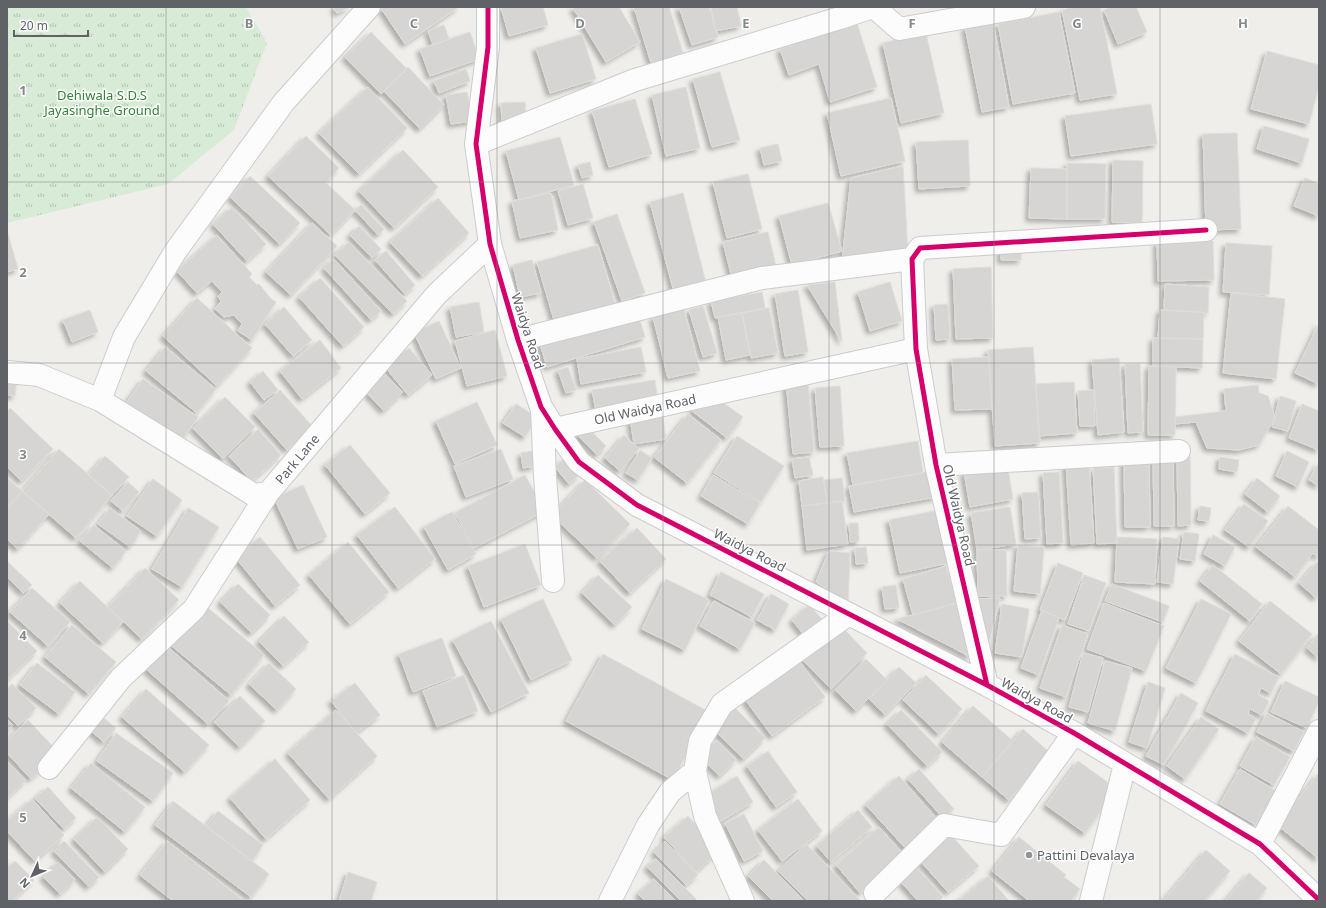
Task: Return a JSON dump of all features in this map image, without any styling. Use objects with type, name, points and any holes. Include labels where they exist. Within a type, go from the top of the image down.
[{"type":"street","points":[[100,400],[124,337],[175,252],[284,102],[369,7]]},
{"type":"street","name":"Waidya Road","points":[[488,7],[488,47],[476,144],[490,244],[518,340],[541,407],[579,462],[637,505],[987,685],[1074,733],[1260,844],[1319,900]]},
{"type":"street","points":[[476,144],[635,80],[873,7],[899,29],[1024,7]]},
{"type":"street","points":[[916,349],[912,259],[920,248],[1206,230]]},
{"type":"street","name":"Park Lane","points":[[7,372],[39,375],[100,400],[254,495],[268,493],[437,294],[490,244]]},
{"type":"street","points":[[518,340],[762,278],[912,259]]},
{"type":"street","name":"Old Waidya Road","points":[[555,429],[916,349],[936,465],[987,685]]},
{"type":"street","points":[[541,407],[553,581]]},
{"type":"street","points":[[936,465],[1179,451]]},
{"type":"street","points":[[49,768],[121,678],[194,609],[268,493]]},
{"type":"street","points":[[743,901],[705,816],[695,771],[700,742],[722,704],[849,614]]},
{"type":"street","points":[[1260,844],[1319,731]]},
{"type":"street","points":[[875,893],[944,825],[1001,834],[1074,733]]},
{"type":"street","points":[[1091,901],[1125,764]]},
{"type":"street","points":[[610,901],[648,825],[670,792],[695,771]]},
{"type":"green space","name":"Dehiwala S.D.S Jayasinghe Ground","points":[[7,7],[246,7],[267,43],[234,130],[168,184],[7,223]]},
{"type":"building","points":[[334,7],[350,7],[337,13]]},
{"type":"building","points":[[459,7],[405,44],[381,8]]},
{"type":"building","points":[[501,7],[543,7],[548,25],[509,36]]},
{"type":"building","points":[[619,7],[640,42],[606,62],[573,8]]},
{"type":"building","points":[[634,7],[669,7],[683,53],[651,63]]},
{"type":"building","points":[[679,7],[709,7],[718,37],[692,45]]},
{"type":"building","points":[[711,7],[737,7],[741,26],[716,31]]},
{"type":"building","points":[[1076,7],[1100,7],[1117,94],[1080,100],[1062,10]]},
{"type":"building","points":[[1112,7],[1136,7],[1147,32],[1118,44],[1104,10]]},
{"type":"building","points":[[1059,12],[1075,93],[1013,104],[998,24]]},
{"type":"building","points":[[993,22],[1009,107],[982,112],[965,27]]},
{"type":"building","points":[[857,23],[877,87],[830,102],[819,64],[789,75],[780,49]]},
{"type":"building","points":[[444,25],[449,39],[433,45],[428,31]]},
{"type":"building","points":[[371,32],[407,69],[381,94],[345,57]]},
{"type":"building","points":[[470,32],[479,59],[430,76],[420,49]]},
{"type":"building","points":[[926,33],[944,113],[901,123],[883,43]]},
{"type":"building","points":[[582,34],[596,79],[550,93],[536,48]]},
{"type":"building","points":[[1267,51],[1319,65],[1319,86],[1309,124],[1251,109]]},
{"type":"building","points":[[408,67],[444,105],[420,129],[384,91]]},
{"type":"building","points":[[466,69],[470,81],[439,93],[434,81]]},
{"type":"building","points":[[720,72],[740,140],[712,147],[693,79]]},
{"type":"building","points":[[368,87],[407,128],[359,174],[319,133]]},
{"type":"building","points":[[686,87],[700,148],[666,156],[652,95]]},
{"type":"building","points":[[467,92],[473,121],[451,124],[446,95]]},
{"type":"building","points":[[891,98],[905,161],[841,176],[827,113]]},
{"type":"building","points":[[635,99],[652,154],[609,167],[592,111]]},
{"type":"building","points":[[525,102],[526,122],[502,123],[501,103]]},
{"type":"building","points":[[1151,104],[1157,144],[1071,156],[1065,116]]},
{"type":"building","points":[[1264,126],[1309,139],[1302,163],[1257,149]]},
{"type":"building","points":[[1237,133],[1241,229],[1206,230],[1203,134]]},
{"type":"building","points":[[306,136],[339,168],[326,183],[355,210],[331,235],[268,176]]},
{"type":"building","points":[[560,137],[574,185],[519,200],[506,151]]},
{"type":"building","points":[[968,140],[970,186],[919,189],[916,142]]},
{"type":"building","points":[[778,144],[782,161],[764,165],[760,148]]},
{"type":"building","points":[[403,150],[438,187],[394,228],[359,191]]},
{"type":"building","points":[[1113,160],[1143,161],[1142,223],[1112,222]]},
{"type":"building","points":[[590,162],[593,175],[582,178],[578,165]]},
{"type":"building","points":[[1067,163],[1106,164],[1105,219],[1067,219]]},
{"type":"building","points":[[903,166],[908,253],[842,261],[851,178]]},
{"type":"building","points":[[1031,168],[1067,169],[1067,219],[1029,218]]},
{"type":"building","points":[[748,174],[762,229],[727,238],[713,182]]},
{"type":"building","points":[[250,176],[300,223],[280,244],[230,197]]},
{"type":"building","points":[[1305,178],[1319,184],[1319,216],[1294,206]]},
{"type":"building","points":[[583,184],[593,218],[568,225],[558,191]]},
{"type":"building","points":[[551,193],[558,230],[520,238],[512,201]]},
{"type":"building","points":[[683,193],[707,287],[675,296],[650,202]]},
{"type":"building","points":[[438,198],[469,233],[422,276],[390,242]]},
{"type":"building","points":[[828,203],[842,251],[792,265],[779,216]]},
{"type":"building","points":[[361,205],[384,229],[378,235],[355,210]]},
{"type":"building","points":[[232,207],[266,244],[247,261],[213,224]]},
{"type":"building","points":[[617,214],[645,293],[622,301],[594,222]]},
{"type":"building","points":[[312,223],[337,246],[291,295],[266,272]]},
{"type":"building","points":[[359,226],[381,249],[372,258],[350,235]]},
{"type":"building","points":[[7,230],[18,269],[7,272]]},
{"type":"building","points":[[768,232],[777,271],[733,282],[723,242]]},
{"type":"building","points":[[217,235],[252,274],[249,277],[257,285],[259,284],[271,299],[276,302],[252,340],[238,331],[242,324],[234,315],[224,317],[215,309],[221,301],[218,296],[222,292],[212,281],[197,293],[177,271]]},
{"type":"building","points":[[1213,241],[1214,280],[1158,281],[1157,242]]},
{"type":"building","points":[[349,242],[407,301],[393,314],[335,255]]},
{"type":"building","points":[[1226,243],[1272,246],[1269,295],[1223,292]]},
{"type":"building","points":[[598,245],[617,311],[556,327],[537,262]]},
{"type":"building","points":[[1001,246],[1021,247],[1021,260],[1001,260]]},
{"type":"building","points":[[386,251],[415,285],[405,294],[375,260]]},
{"type":"building","points":[[334,259],[381,311],[371,320],[324,268]]},
{"type":"building","points":[[532,260],[541,293],[520,297],[513,265]]},
{"type":"building","points":[[991,267],[993,338],[956,339],[953,269]]},
{"type":"building","points":[[320,278],[364,327],[343,346],[299,297]]},
{"type":"building","points":[[835,282],[842,342],[807,285]]},
{"type":"building","points":[[890,282],[902,321],[870,331],[858,292]]},
{"type":"building","points":[[1165,284],[1209,287],[1208,313],[1164,310]]},
{"type":"building","points":[[798,290],[808,352],[785,356],[775,294]]},
{"type":"building","points":[[762,292],[765,308],[715,318],[711,301]]},
{"type":"building","points":[[1231,293],[1285,299],[1276,379],[1223,373]]},
{"type":"building","points":[[197,298],[252,348],[217,386],[163,336]]},
{"type":"building","points":[[479,302],[484,332],[456,337],[450,307]]},
{"type":"building","points":[[948,304],[950,339],[936,340],[934,305]]},
{"type":"building","points":[[703,306],[717,353],[703,357],[689,310]]},
{"type":"building","points":[[284,307],[312,340],[293,356],[265,324]]},
{"type":"building","points":[[769,308],[778,353],[751,358],[742,313]]},
{"type":"building","points":[[684,309],[700,371],[668,378],[653,317]]},
{"type":"building","points":[[90,310],[98,332],[72,342],[63,320]]},
{"type":"building","points":[[1160,310],[1204,312],[1203,339],[1158,338]]},
{"type":"building","points":[[637,311],[645,337],[547,367],[539,341]]},
{"type":"building","points":[[742,313],[750,355],[726,360],[718,317]]},
{"type":"building","points":[[439,321],[461,368],[436,379],[414,333]]},
{"type":"building","points":[[1319,323],[1319,384],[1295,373]]},
{"type":"building","points":[[495,330],[507,376],[467,386],[455,341]]},
{"type":"building","points":[[1153,338],[1203,339],[1202,368],[1153,366]]},
{"type":"building","points":[[320,340],[341,368],[302,399],[280,371]]},
{"type":"building","points":[[165,347],[216,389],[197,413],[146,371]]},
{"type":"building","points":[[641,347],[646,372],[581,384],[577,359]]},
{"type":"building","points":[[1033,347],[1040,443],[995,446],[988,350]]},
{"type":"building","points":[[409,348],[432,375],[408,395],[385,367]]},
{"type":"building","points":[[989,357],[992,409],[955,410],[952,359]]},
{"type":"building","points":[[1119,358],[1124,432],[1098,435],[1092,360]]},
{"type":"building","points":[[1125,364],[1140,364],[1143,432],[1128,433]]},
{"type":"building","points":[[1149,366],[1176,367],[1175,435],[1148,435]]},
{"type":"building","points":[[568,367],[576,390],[566,393],[558,370]]},
{"type":"building","points":[[263,371],[278,390],[264,400],[250,382]]},
{"type":"building","points":[[385,374],[403,392],[384,411],[367,393]]},
{"type":"building","points":[[7,377],[17,378],[15,396],[7,395]]},
{"type":"building","points":[[143,379],[198,417],[179,445],[124,406]]},
{"type":"building","points":[[655,380],[658,401],[596,411],[592,390]]},
{"type":"building","points":[[808,381],[814,452],[793,454],[786,382]]},
{"type":"building","points":[[1074,382],[1077,433],[1039,436],[1036,384]]},
{"type":"building","points":[[1258,385],[1259,393],[1268,396],[1275,418],[1259,445],[1239,450],[1207,448],[1196,422],[1175,424],[1175,417],[1226,411],[1224,389]]},
{"type":"building","points":[[840,386],[844,446],[820,447],[815,388]]},
{"type":"building","points":[[280,390],[313,427],[287,450],[254,413]]},
{"type":"building","points":[[1094,390],[1095,426],[1080,426],[1078,391]]},
{"type":"building","points":[[707,391],[743,417],[727,438],[692,411]]},
{"type":"building","points":[[1280,396],[1296,401],[1288,431],[1272,427]]},
{"type":"building","points":[[225,397],[255,427],[223,459],[193,428]]},
{"type":"building","points":[[477,402],[497,445],[455,464],[436,421]]},
{"type":"building","points":[[516,404],[537,417],[525,437],[503,423]]},
{"type":"building","points":[[1302,404],[1319,411],[1319,450],[1289,438]]},
{"type":"building","points":[[10,408],[53,449],[22,481],[7,467],[7,412]]},
{"type":"building","points":[[662,412],[666,439],[634,444],[630,417]]},
{"type":"building","points":[[688,414],[721,440],[687,483],[654,457]]},
{"type":"building","points":[[586,426],[606,446],[597,455],[577,435]]},
{"type":"building","points":[[258,429],[281,455],[252,481],[229,456]]},
{"type":"building","points":[[624,435],[639,449],[620,471],[605,458]]},
{"type":"building","points":[[737,436],[784,466],[761,502],[714,473]]},
{"type":"building","points":[[918,441],[923,473],[853,485],[847,453]]},
{"type":"building","points":[[350,445],[390,493],[365,514],[325,465]]},
{"type":"building","points":[[59,449],[112,495],[76,538],[22,491]]},
{"type":"building","points":[[501,449],[513,479],[466,497],[454,466]]},
{"type":"building","points":[[640,450],[652,458],[638,480],[626,473]]},
{"type":"building","points":[[533,451],[535,466],[523,468],[521,453]]},
{"type":"building","points":[[1287,451],[1309,462],[1298,487],[1276,476]]},
{"type":"building","points":[[1153,454],[1173,454],[1174,526],[1154,526]]},
{"type":"building","points":[[105,456],[129,477],[112,495],[88,475]]},
{"type":"building","points":[[809,457],[813,475],[795,478],[792,459]]},
{"type":"building","points":[[1177,457],[1190,457],[1191,525],[1178,526]]},
{"type":"building","points":[[1220,457],[1239,460],[1237,472],[1219,469]]},
{"type":"building","points":[[565,458],[579,475],[569,484],[555,467]]},
{"type":"building","points":[[1124,461],[1149,461],[1150,527],[1125,527]]},
{"type":"building","points":[[1089,462],[1094,543],[1071,545],[1066,463]]},
{"type":"building","points":[[1319,462],[1319,486],[1309,480]]},
{"type":"building","points":[[1007,464],[1013,499],[970,507],[964,472]]},
{"type":"building","points":[[1114,467],[1117,543],[1097,544],[1093,468]]},
{"type":"building","points":[[932,471],[936,497],[854,512],[849,486]]},
{"type":"building","points":[[1059,472],[1063,543],[1047,544],[1043,473]]},
{"type":"building","points":[[525,475],[545,511],[474,548],[455,513]]},
{"type":"building","points":[[713,475],[760,503],[748,524],[701,496]]},
{"type":"building","points":[[823,477],[827,503],[802,506],[799,481]]},
{"type":"building","points":[[7,478],[22,491],[7,508]]},
{"type":"building","points":[[842,478],[845,501],[827,503],[824,480]]},
{"type":"building","points":[[1257,478],[1280,496],[1268,512],[1245,494]]},
{"type":"building","points":[[153,479],[182,500],[157,536],[127,516]]},
{"type":"building","points":[[585,480],[630,524],[597,558],[552,515]]},
{"type":"building","points":[[128,482],[139,492],[123,511],[111,501]]},
{"type":"building","points":[[303,485],[327,537],[298,549],[274,498]]},
{"type":"building","points":[[22,491],[49,514],[18,549],[7,539],[7,508]]},
{"type":"building","points":[[1038,492],[1041,538],[1025,539],[1022,493]]},
{"type":"building","points":[[842,501],[848,544],[807,550],[802,506]]},
{"type":"building","points":[[1244,504],[1268,521],[1249,547],[1225,530]]},
{"type":"building","points":[[1200,506],[1211,508],[1209,521],[1198,520]]},
{"type":"building","points":[[1288,506],[1319,530],[1319,557],[1313,553],[1295,577],[1256,547]]},
{"type":"building","points":[[395,507],[435,559],[398,588],[357,535]]},
{"type":"building","points":[[1010,507],[1016,544],[977,550],[971,513]]},
{"type":"building","points":[[110,508],[141,531],[130,547],[98,524]]},
{"type":"building","points":[[188,508],[219,527],[182,587],[152,569]]},
{"type":"building","points":[[939,510],[949,563],[900,573],[889,520]]},
{"type":"building","points":[[452,512],[476,554],[448,570],[424,527]]},
{"type":"building","points":[[849,523],[858,523],[859,541],[850,542]]},
{"type":"building","points":[[94,525],[126,551],[113,568],[80,541]]},
{"type":"building","points":[[637,528],[666,559],[630,593],[600,561]]},
{"type":"building","points":[[1184,532],[1199,534],[1195,561],[1180,559]]},
{"type":"building","points":[[1213,535],[1235,547],[1225,566],[1204,554]]},
{"type":"building","points":[[260,537],[300,585],[275,606],[235,557]]},
{"type":"building","points":[[1117,537],[1157,539],[1155,584],[1115,582]]},
{"type":"building","points":[[1163,537],[1179,539],[1173,584],[1157,582]]},
{"type":"building","points":[[348,542],[389,592],[350,624],[309,575]]},
{"type":"building","points":[[525,544],[541,585],[484,607],[468,566]]},
{"type":"building","points":[[1018,545],[1044,547],[1040,594],[1014,591]]},
{"type":"building","points":[[866,547],[868,563],[856,564],[855,548]]},
{"type":"building","points":[[977,550],[1006,550],[1007,596],[978,596]]},
{"type":"building","points":[[829,551],[850,553],[848,602],[816,582]]},
{"type":"building","points":[[7,561],[32,585],[23,593],[7,577]]},
{"type":"building","points":[[1317,562],[1319,564],[1319,594],[1316,598],[1299,583]]},
{"type":"building","points":[[1058,563],[1083,573],[1065,620],[1040,610]]},
{"type":"building","points":[[1213,565],[1262,604],[1250,621],[1200,581]]},
{"type":"building","points":[[946,566],[957,603],[913,615],[903,579]]},
{"type":"building","points":[[145,568],[179,600],[142,639],[108,607]]},
{"type":"building","points":[[721,572],[764,594],[752,617],[710,595]]},
{"type":"building","points":[[598,575],[632,607],[615,625],[582,593]]},
{"type":"building","points":[[1084,575],[1106,583],[1089,631],[1068,624]]},
{"type":"building","points":[[666,579],[709,600],[685,650],[642,629]]},
{"type":"building","points":[[80,581],[123,622],[103,643],[60,603]]},
{"type":"building","points":[[238,584],[270,615],[252,633],[220,602]]},
{"type":"building","points":[[1112,584],[1169,606],[1163,622],[1105,601]]},
{"type":"building","points":[[896,585],[899,608],[885,609],[882,587]]},
{"type":"building","points":[[32,588],[70,622],[48,646],[10,612]]},
{"type":"building","points":[[771,594],[789,604],[775,630],[757,620]]},
{"type":"building","points":[[1000,598],[987,651],[973,599]]},
{"type":"building","points":[[543,599],[572,660],[531,680],[501,619]]},
{"type":"building","points":[[1201,599],[1231,614],[1196,683],[1166,668]]},
{"type":"building","points":[[714,601],[755,623],[740,649],[700,626]]},
{"type":"building","points":[[1270,601],[1312,634],[1281,674],[1239,641]]},
{"type":"building","points":[[201,602],[264,655],[231,695],[167,642]]},
{"type":"building","points":[[957,603],[971,657],[897,619]]},
{"type":"building","points":[[1104,603],[1164,626],[1146,671],[1087,649]]},
{"type":"building","points":[[1002,604],[1029,609],[1022,657],[995,653]]},
{"type":"building","points":[[809,605],[822,619],[804,635],[792,620]]},
{"type":"building","points":[[1042,610],[1059,618],[1039,675],[1021,668]]},
{"type":"building","points":[[284,616],[309,642],[283,666],[259,641]]},
{"type":"building","points":[[7,621],[37,651],[7,680]]},
{"type":"building","points":[[491,621],[529,693],[491,712],[453,640]]},
{"type":"building","points":[[839,624],[867,653],[831,689],[802,659]]},
{"type":"building","points":[[72,625],[116,662],[89,694],[45,657]]},
{"type":"building","points":[[1062,625],[1088,634],[1066,697],[1040,688]]},
{"type":"building","points":[[1319,633],[1319,658],[1307,648]]},
{"type":"building","points":[[442,638],[456,676],[413,692],[399,654]]},
{"type":"building","points":[[167,646],[229,701],[208,724],[146,669]]},
{"type":"building","points":[[1083,653],[1103,658],[1088,712],[1069,707]]},
{"type":"building","points":[[603,654],[709,712],[673,780],[566,721]]},
{"type":"building","points":[[1235,654],[1279,677],[1271,693],[1261,688],[1258,695],[1269,701],[1262,715],[1250,709],[1248,714],[1256,719],[1248,733],[1206,711]]},
{"type":"building","points":[[798,659],[825,697],[772,736],[744,698]]},
{"type":"building","points":[[866,659],[887,680],[856,711],[835,690]]},
{"type":"building","points":[[1105,661],[1132,668],[1115,731],[1088,723]]},
{"type":"building","points":[[37,663],[75,692],[59,714],[20,685]]},
{"type":"building","points":[[269,663],[296,689],[277,710],[249,684]]},
{"type":"building","points":[[899,667],[916,683],[885,715],[869,699]]},
{"type":"building","points":[[464,675],[478,711],[437,727],[423,691]]},
{"type":"building","points":[[926,675],[962,709],[939,734],[903,700]]},
{"type":"building","points":[[1285,681],[1319,697],[1319,701],[1307,728],[1271,712]]},
{"type":"building","points":[[1148,682],[1165,688],[1147,748],[1129,742]]},
{"type":"building","points":[[355,683],[380,715],[356,733],[331,701]]},
{"type":"building","points":[[12,684],[36,708],[18,726],[7,715],[7,689]]},
{"type":"building","points":[[146,689],[209,745],[185,772],[122,717]]},
{"type":"building","points":[[1181,693],[1198,703],[1164,765],[1146,756]]},
{"type":"building","points":[[240,696],[265,721],[240,747],[214,722]]},
{"type":"building","points":[[732,705],[765,738],[744,759],[711,727]]},
{"type":"building","points":[[973,706],[1013,741],[982,777],[942,742]]},
{"type":"building","points":[[336,710],[377,756],[329,799],[288,753]]},
{"type":"building","points":[[901,710],[942,752],[927,766],[887,724]]},
{"type":"building","points":[[1267,713],[1304,732],[1294,751],[1257,732]]},
{"type":"building","points":[[101,716],[116,728],[104,742],[90,730]]},
{"type":"building","points":[[1201,717],[1219,729],[1185,779],[1167,766]]},
{"type":"building","points":[[7,719],[13,725],[7,732]]},
{"type":"building","points":[[28,720],[59,753],[31,779],[7,753],[7,740]]},
{"type":"building","points":[[1023,729],[1050,753],[1009,800],[982,777]]},
{"type":"building","points":[[116,733],[173,773],[153,801],[97,761]]},
{"type":"building","points":[[1256,737],[1290,757],[1274,785],[1240,766]]},
{"type":"building","points":[[717,740],[736,760],[720,776],[700,757]]},
{"type":"building","points":[[768,751],[797,792],[776,807],[747,766]]},
{"type":"building","points":[[275,759],[310,800],[266,839],[230,798]]},
{"type":"building","points":[[7,761],[26,780],[7,798]]},
{"type":"building","points":[[1078,761],[1117,789],[1085,833],[1046,805]]},
{"type":"building","points":[[91,763],[145,807],[125,832],[71,788]]},
{"type":"building","points":[[919,769],[954,809],[943,818],[908,779]]},
{"type":"building","points":[[1240,769],[1276,791],[1256,825],[1220,804]]},
{"type":"building","points":[[1319,773],[1319,859],[1277,825]]},
{"type":"building","points":[[737,776],[753,802],[718,823],[703,797]]},
{"type":"building","points":[[899,776],[939,821],[907,850],[866,805]]},
{"type":"building","points":[[48,787],[76,818],[64,829],[35,798]]},
{"type":"building","points":[[32,799],[64,835],[35,861],[7,831],[7,821]]},
{"type":"building","points":[[798,799],[822,831],[782,861],[758,830]]},
{"type":"building","points":[[173,801],[269,874],[251,897],[155,825]]},
{"type":"building","points":[[858,810],[872,827],[831,862],[817,846]]},
{"type":"building","points":[[218,811],[263,845],[252,861],[206,826]]},
{"type":"building","points":[[744,814],[763,851],[744,861],[725,823]]},
{"type":"building","points":[[688,816],[719,851],[696,872],[664,837]]},
{"type":"building","points":[[97,817],[128,849],[105,872],[74,839]]},
{"type":"building","points":[[879,827],[904,855],[860,893],[836,865]]},
{"type":"building","points":[[951,835],[979,866],[948,892],[921,862]]},
{"type":"building","points":[[1019,837],[1066,875],[1064,877],[1080,889],[1071,901],[1026,901],[1027,899],[992,871]]},
{"type":"building","points":[[64,841],[99,877],[89,887],[54,851]]},
{"type":"building","points":[[167,841],[244,901],[173,901],[140,875]]},
{"type":"building","points":[[665,841],[698,875],[686,885],[654,852]]},
{"type":"building","points":[[806,844],[861,901],[808,901],[778,871]]},
{"type":"building","points":[[1206,850],[1230,871],[1204,901],[1163,901]]},
{"type":"building","points":[[656,859],[696,899],[694,901],[681,901],[647,867]]},
{"type":"building","points":[[764,860],[804,901],[773,901],[748,876]]},
{"type":"building","points":[[15,861],[34,880],[12,901],[7,901],[7,868]]},
{"type":"building","points":[[58,862],[75,880],[60,894],[43,877]]},
{"type":"building","points":[[917,868],[943,897],[939,901],[918,901],[901,882]]},
{"type":"building","points":[[348,872],[377,882],[371,901],[339,901]]},
{"type":"building","points":[[1249,873],[1267,888],[1256,901],[1225,901]]},
{"type":"building","points":[[988,876],[1009,901],[958,901]]},
{"type":"building","points":[[654,879],[676,901],[645,901],[638,894]]},
{"type":"cycle path","points":[[488,7],[488,47],[476,144],[490,244],[518,340],[541,407],[579,462],[637,505],[987,685],[1074,733],[1260,844],[1319,900]]},
{"type":"cycle path","points":[[987,685],[936,465],[916,349],[912,259],[920,248],[1206,230]]},
{"type":"place","name":"Pattini Devalaya","points":[[1029,855]]}]
